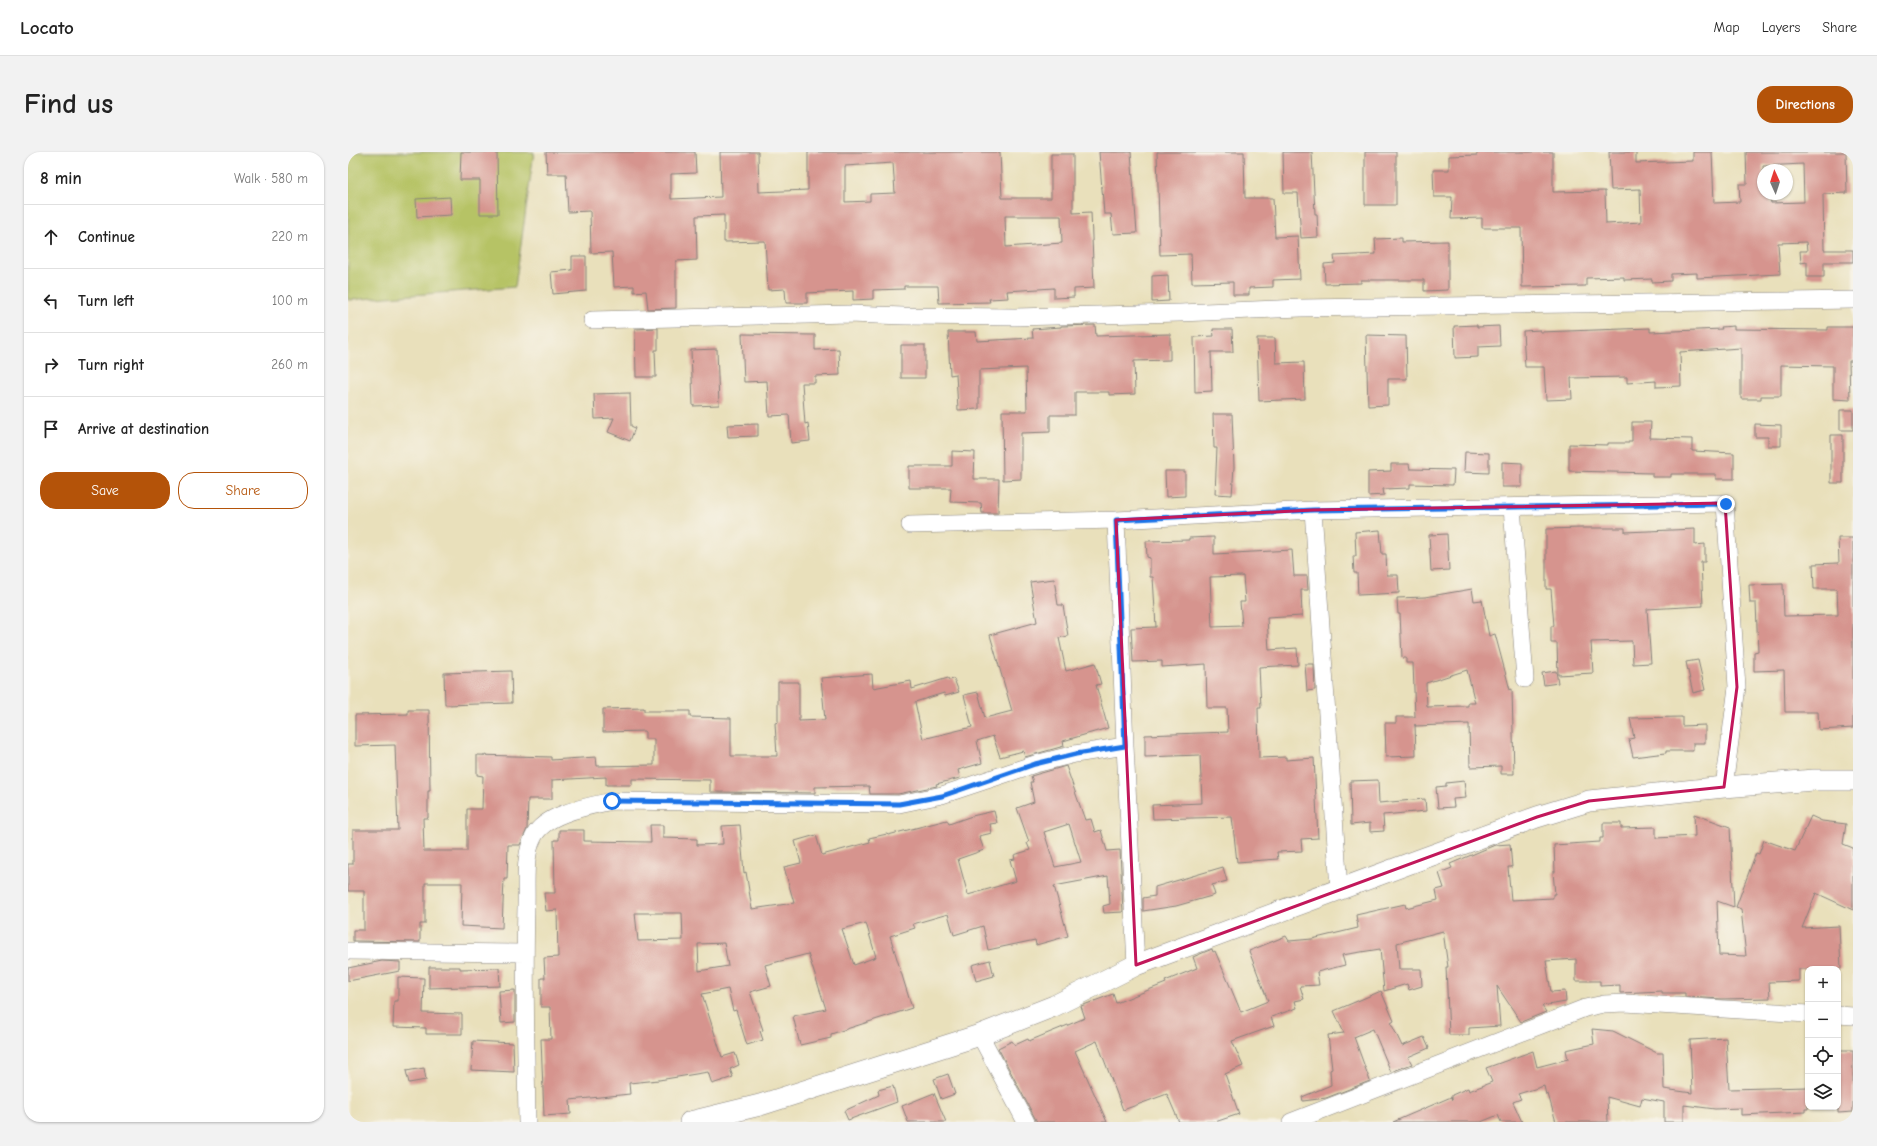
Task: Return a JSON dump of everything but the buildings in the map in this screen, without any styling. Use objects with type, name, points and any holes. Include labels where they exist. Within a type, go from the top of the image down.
[{"type":"street","points":[[592,320],[849,314],[904,316],[1023,316],[1180,313],[1301,308],[1853,300]]},
{"type":"street","points":[[910,525],[1116,520],[1313,510],[1726,504],[1737,687],[1724,787]]},
{"type":"street","points":[[1512,507],[1525,679]]},
{"type":"street","points":[[1313,510],[1339,889]]},
{"type":"street","points":[[1116,520],[1136,965]]},
{"type":"street","points":[[527,1122],[525,952],[528,857],[534,835],[547,823],[570,811],[612,801],[899,804],[942,796],[1035,764],[1076,754],[1125,746]]},
{"type":"street","points":[[690,1122],[760,1105],[980,1035],[1054,1006],[1136,965],[1537,817],[1589,801],[1724,787],[1814,780],[1853,780]]},
{"type":"street","points":[[348,951],[525,952]]},
{"type":"street","points":[[1290,1122],[1585,1008],[1604,1004],[1625,1003],[1805,1014]]},
{"type":"street","points":[[1841,1016],[1853,1016]]},
{"type":"street","points":[[980,1035],[1026,1122]]},
{"type":"highlighted area","points":[[1725,503],[1737,687],[1724,787],[1589,801],[1537,817],[1136,965],[1116,520],[1313,510]]},
{"type":"green space","points":[[348,152],[534,152],[515,287],[348,300]]},
{"type":"route","points":[[612,801],[899,804],[942,796],[1035,764],[1076,754],[1125,746],[1116,520],[1313,510],[1726,504]]}]
